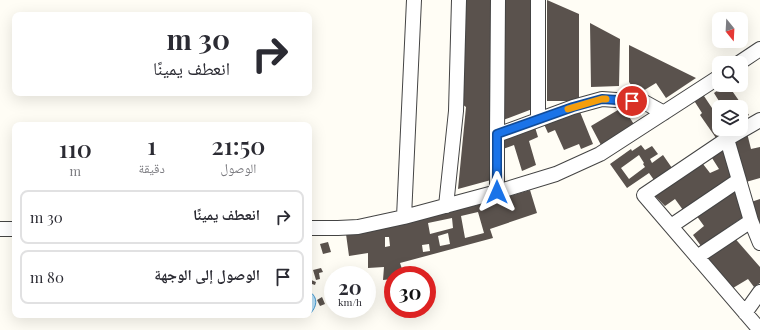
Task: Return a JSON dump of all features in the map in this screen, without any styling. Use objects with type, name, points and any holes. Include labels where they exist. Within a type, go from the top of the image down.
[{"type":"street","points":[[404,217],[414,0]]},
{"type":"street","points":[[446,206],[456,111],[459,0]]},
{"type":"street","points":[[497,192],[498,0]]},
{"type":"street","points":[[538,0],[538,119]]},
{"type":"street","points":[[748,57],[760,49]]},
{"type":"street","points":[[312,228],[358,227],[404,217],[497,192],[556,174],[600,154],[712,82]]},
{"type":"street","points":[[497,134],[573,107],[602,99],[644,102],[664,114]]},
{"type":"street","points":[[760,120],[644,194],[760,330]]},
{"type":"street","points":[[728,139],[751,221],[760,243]]},
{"type":"street","points":[[671,226],[739,180]]},
{"type":"street","points":[[697,257],[751,221]]},
{"type":"street","points":[[0,229],[12,229]]},
{"type":"street","points":[[745,313],[760,292]]},
{"type":"water","points":[[312,294],[316,300],[312,311]]},
{"type":"building","points":[[464,0],[496,0],[491,180],[458,189],[466,107],[462,104]]},
{"type":"building","points":[[500,0],[533,0],[535,108],[503,120]]},
{"type":"building","points":[[547,0],[579,14],[579,101],[547,101]]},
{"type":"building","points":[[590,23],[620,39],[619,86],[591,87]]},
{"type":"building","points":[[629,45],[696,78],[666,98],[656,83],[638,94],[629,82]]},
{"type":"building","points":[[733,92],[738,100],[718,100],[714,93]]},
{"type":"building","points":[[702,93],[712,108],[712,132],[700,115],[702,113],[693,99]]},
{"type":"building","points":[[578,107],[593,144],[581,149],[579,144],[564,150],[555,130],[548,133],[543,122]]},
{"type":"building","points":[[623,107],[635,126],[601,145],[591,126]]},
{"type":"building","points":[[534,124],[538,137],[529,141],[536,165],[522,171],[514,145],[503,149],[504,136]]},
{"type":"building","points":[[748,136],[751,149],[760,147],[760,178],[746,182],[733,137]]},
{"type":"building","points":[[641,145],[645,150],[652,146],[658,154],[650,159],[652,163],[663,155],[672,168],[654,180],[649,173],[627,188],[610,164],[631,149],[632,151]],"holes":[[[639,155],[644,163],[643,164],[645,167],[629,179],[621,168]]]},
{"type":"building","points":[[725,147],[735,176],[683,210],[675,199],[665,206],[654,195],[703,164],[710,173],[719,169],[712,158]]},
{"type":"building","points":[[737,188],[746,215],[701,246],[693,235],[704,226],[696,215]]},
{"type":"building","points":[[530,190],[537,213],[490,229],[493,238],[400,263],[401,266],[376,268],[376,266],[368,266],[368,253],[349,256],[346,234],[482,204]],"holes":[[[478,212],[484,233],[465,238],[461,216]],[[452,218],[453,228],[430,234],[428,223]],[[448,233],[450,244],[440,246],[438,236]],[[385,237],[389,237],[390,246],[385,247]],[[429,244],[430,251],[423,252],[422,245]]]},
{"type":"building","points":[[760,199],[760,225],[751,202]]},
{"type":"building","points":[[732,235],[760,267],[760,283],[754,287],[748,279],[733,288],[703,256]]},
{"type":"building","points":[[328,242],[331,252],[323,254],[320,244]]},
{"type":"building","points":[[321,268],[323,272],[319,273],[320,279],[316,280],[313,270]]},
{"type":"building","points":[[312,280],[316,282],[315,285],[312,284]]},
{"type":"building","points":[[322,297],[324,304],[320,306],[317,300]]},
{"type":"slow traffic","points":[[568,109],[606,99]]},
{"type":"route","points":[[497,192],[497,134],[573,107],[602,99],[632,101]]}]
